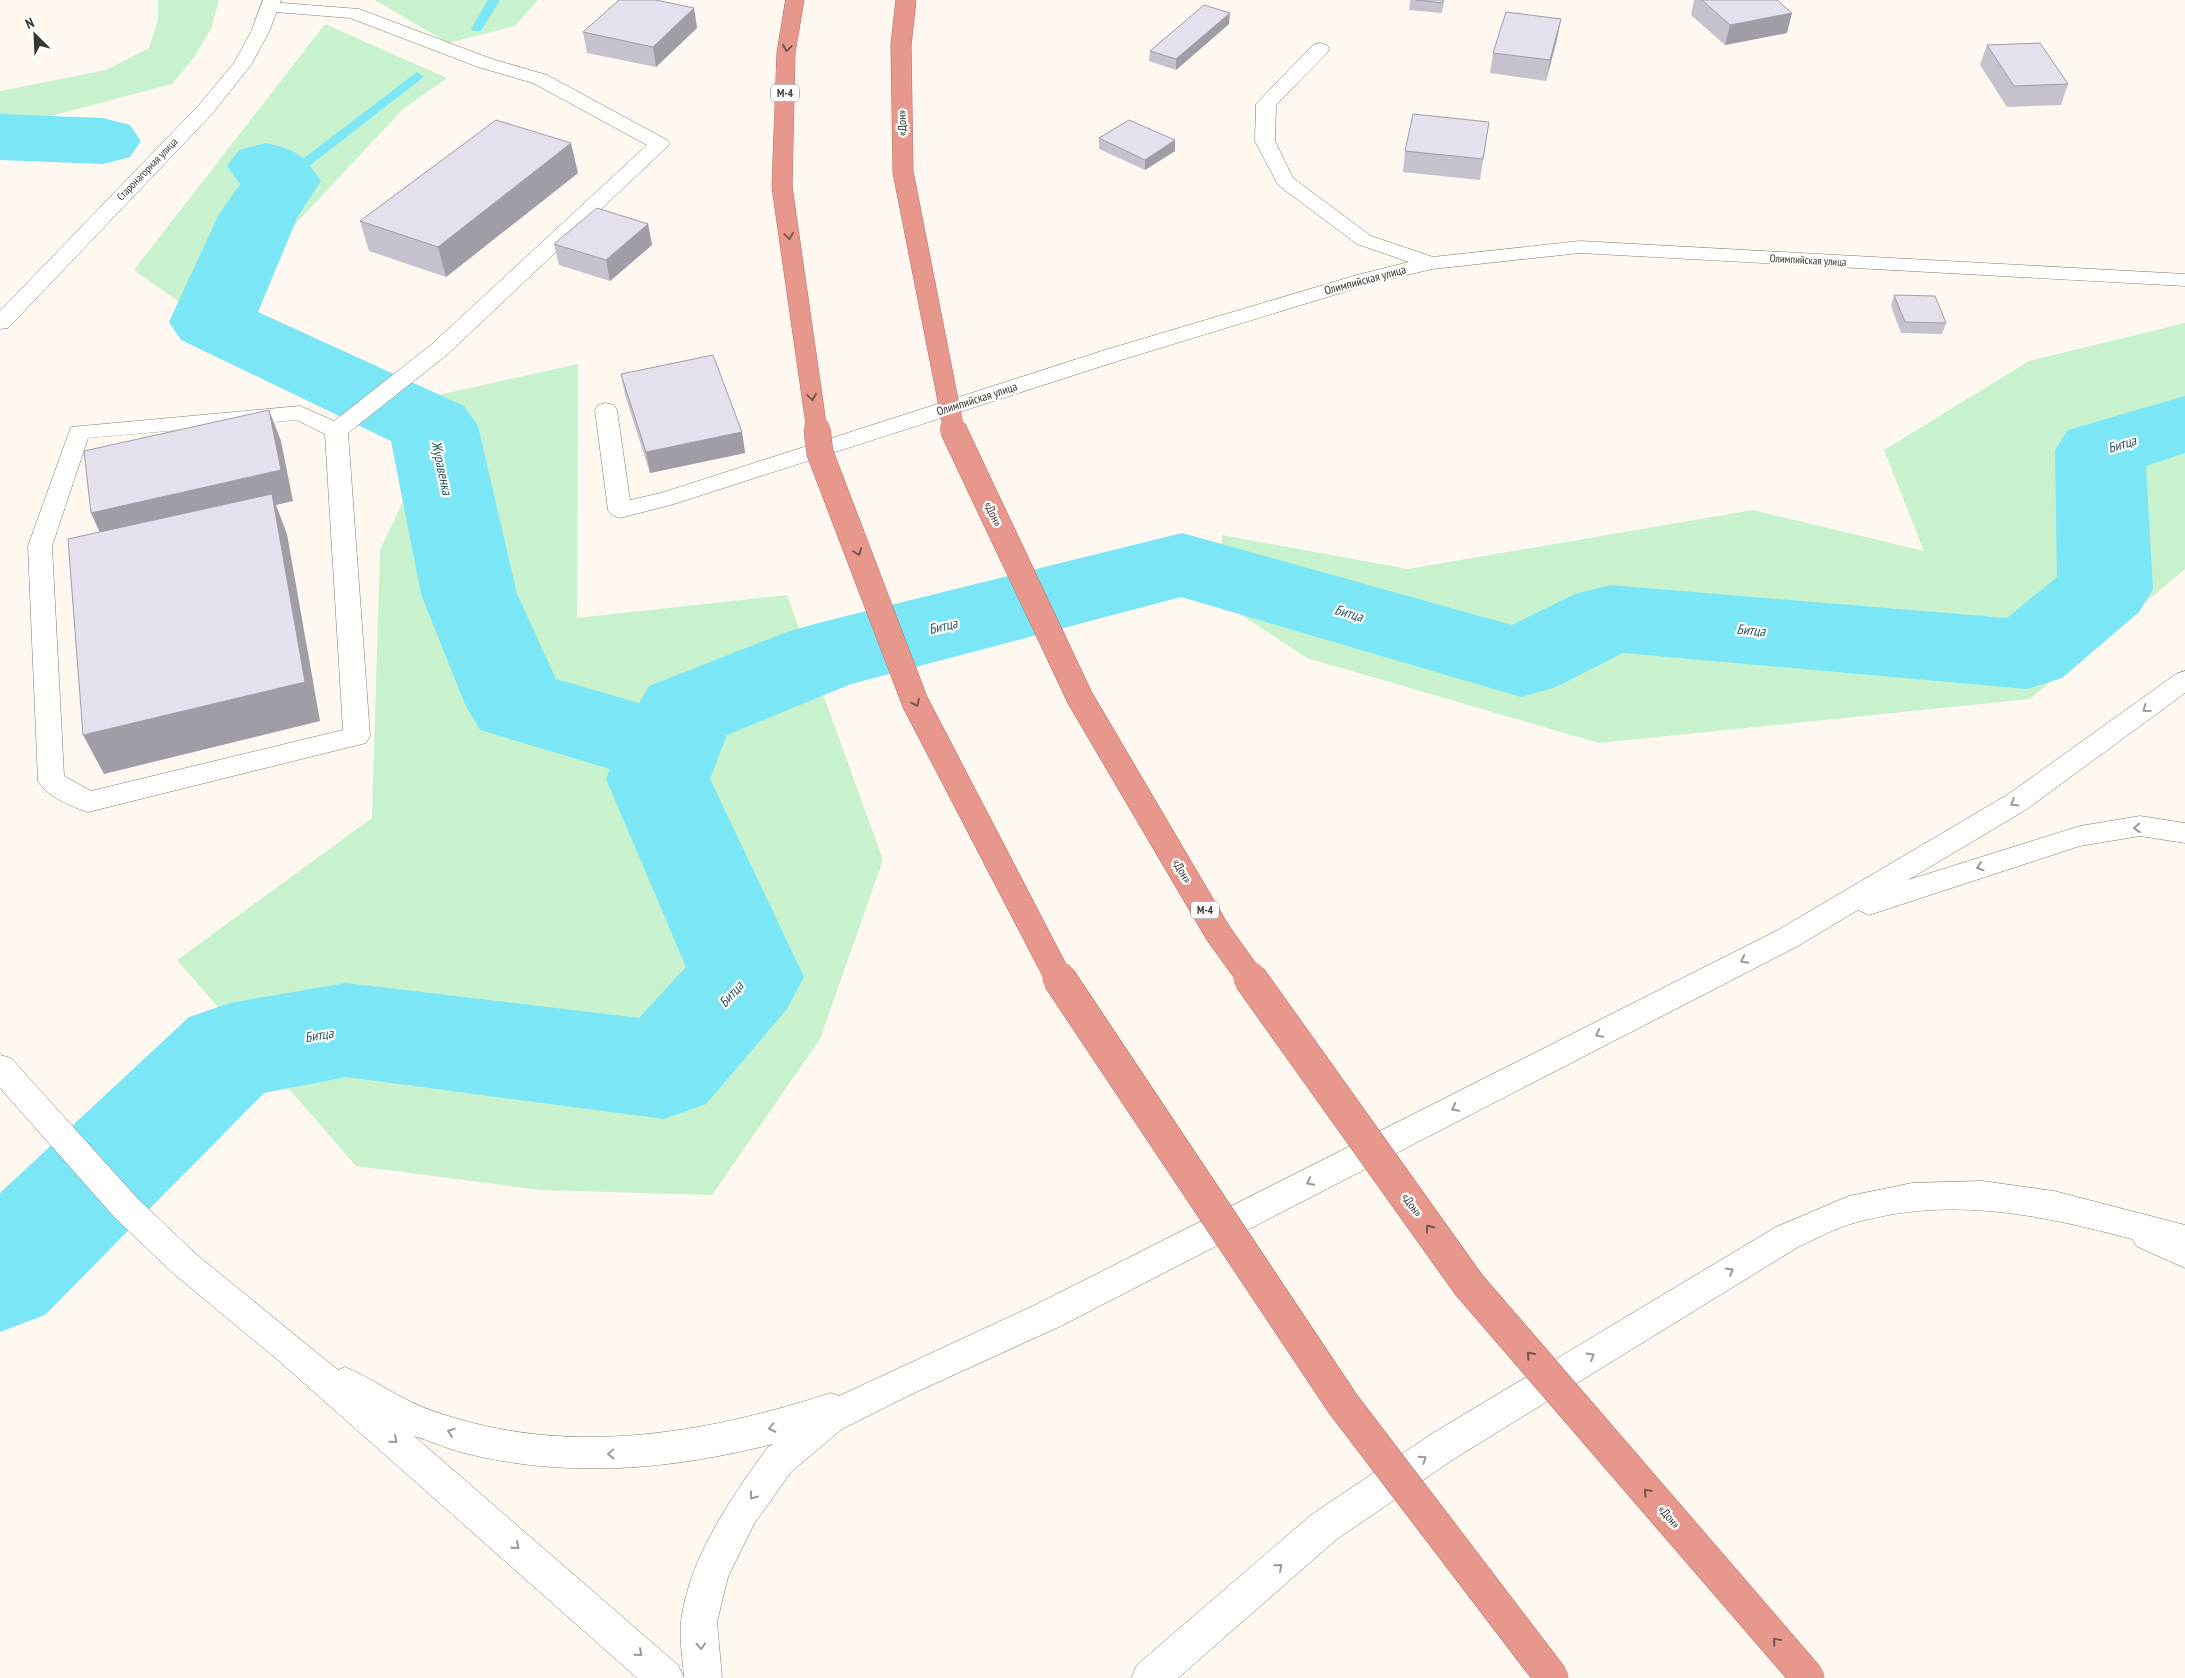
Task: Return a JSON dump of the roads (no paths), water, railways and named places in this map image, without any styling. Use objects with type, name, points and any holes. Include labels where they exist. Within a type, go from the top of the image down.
[{"type":"highway","name":"М-4","points":[[795,0],[786,53],[782,188],[820,453],[915,702],[1056,974],[1343,1404],[1552,1678]]},
{"type":"highway","name":"«Дон»","points":[[906,0],[901,45],[903,172],[951,425],[1080,698],[1218,933],[1469,1285],[1808,1678]]},
{"type":"main road","name":"Старонагорная улица","points":[[0,323],[217,95],[242,65],[271,4]]},
{"type":"main road","points":[[271,4],[353,13],[485,63],[540,79],[660,144],[440,349],[336,431]]},
{"type":"main road","name":"Олимпийская улица","points":[[1320,49],[1266,104],[1265,141],[1285,181],[1364,240],[1432,262]]},
{"type":"main road","name":"Олимпийская улица","points":[[606,410],[620,510],[666,499],[1122,352],[1364,279],[1432,262],[1580,247],[2185,280]]},
{"type":"main road","points":[[300,413],[336,431],[356,736],[88,802],[51,781],[40,546],[79,432],[300,413]]},
{"type":"main road","points":[[703,1678],[699,1622],[711,1573],[742,1512],[779,1460],[830,1418],[900,1383],[1049,1315],[1788,938],[2017,802],[2185,680]]},
{"type":"main road","points":[[1788,938],[1879,900],[2031,850],[2080,836],[2140,826],[2185,833]]},
{"type":"main road","points":[[0,1067],[126,1209],[186,1264],[291,1350],[665,1678]]},
{"type":"main road","points":[[1150,1678],[1324,1527],[1445,1445],[1787,1237],[1831,1217],[1849,1210],[1912,1197],[1982,1195],[2054,1205],[2185,1239]]},
{"type":"main road","points":[[2113,1221],[2185,1254]]},
{"type":"main road","points":[[291,1350],[412,1418],[471,1439],[542,1452],[615,1454],[702,1443],[788,1424],[900,1383]]},
{"type":"main road","points":[[1179,1678],[1242,1598]]},
{"type":"waterway","points":[[477,29],[494,0]]},
{"type":"waterway","points":[[282,181],[417,76]]},
{"type":"waterway","points":[[0,137],[103,141]]},
{"type":"waterway","name":"Журавенка","points":[[266,166],[282,181],[258,216],[211,322],[433,426],[469,594],[516,704],[670,749]]},
{"type":"waterway","name":"Битца","points":[[0,1275],[230,1051],[346,1030],[664,1070],[747,977],[658,779],[685,712],[822,657],[1182,565],[1521,662],[1610,618],[2027,654],[2105,589],[2100,450],[2185,424]]}]
